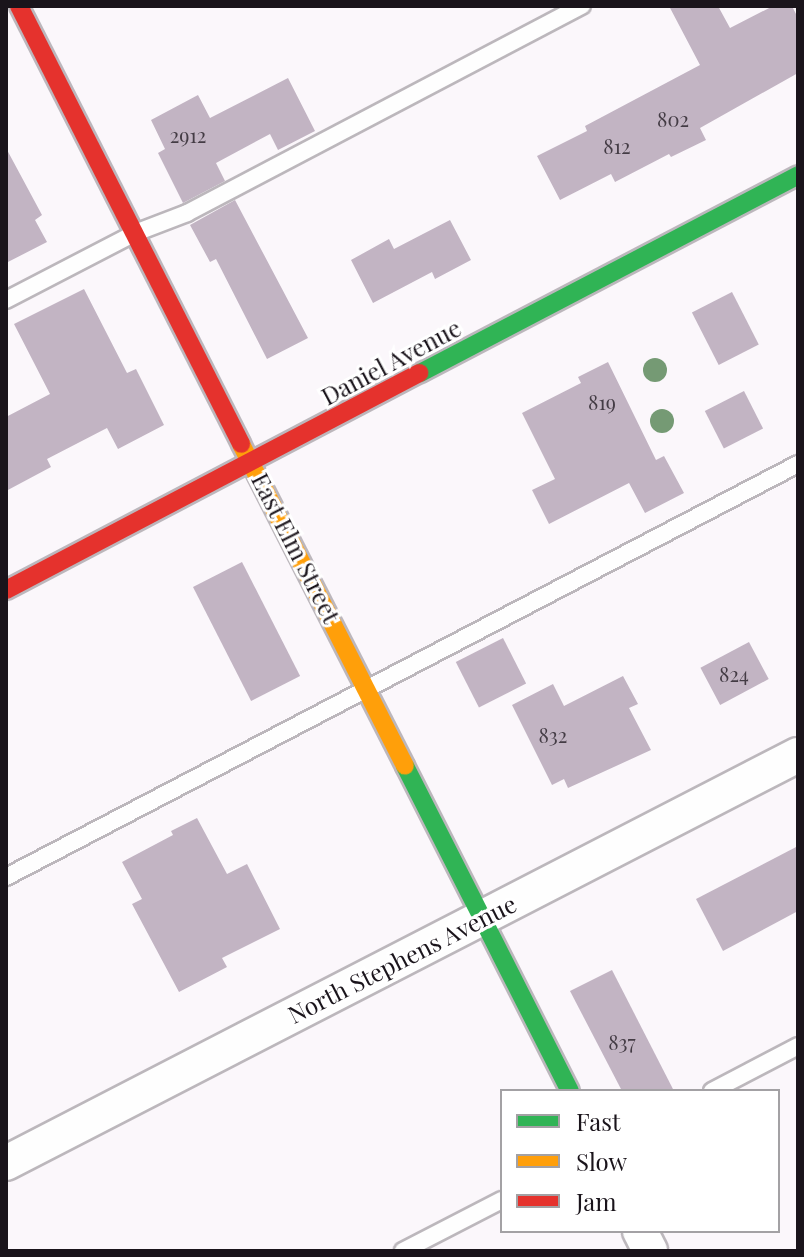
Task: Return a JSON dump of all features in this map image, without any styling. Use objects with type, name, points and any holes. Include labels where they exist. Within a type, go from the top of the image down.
[{"type":"street","name":"East Elm Street","points":[[19,6],[485,918],[569,1089]]},
{"type":"street","name":"Daniel Avenue","points":[[6,590],[798,175]]},
{"type":"street","name":"North Stephens Avenue","points":[[6,1163],[798,755]]},
{"type":"street","points":[[641,1233],[650,1251]]},
{"type":"lane","points":[[6,300],[135,233],[187,213],[582,6]]},
{"type":"lane","points":[[6,877],[798,464]]},
{"type":"lane","points":[[716,1089],[798,1046]]},
{"type":"lane","points":[[403,1251],[500,1201]]},
{"type":"building","points":[[669,6],[718,6],[730,28],[773,6],[792,6],[798,18],[798,73],[700,128],[706,140],[671,157],[669,154],[615,182],[611,174],[560,200],[537,156],[587,131],[585,126],[700,65]]},
{"type":"building","points":[[288,78],[315,131],[278,150],[270,134],[216,163],[225,181],[183,203],[158,153],[165,149],[151,120],[198,95],[210,118]]},
{"type":"building","points":[[6,148],[42,215],[35,220],[47,242],[6,263]]},
{"type":"building","points":[[235,200],[308,338],[267,359],[216,259],[210,262],[190,225]]},
{"type":"building","points":[[450,220],[471,260],[435,279],[432,272],[373,303],[351,260],[389,239],[394,249]]},
{"type":"building","points":[[84,289],[127,373],[136,369],[164,425],[118,449],[107,428],[47,459],[51,467],[6,491],[6,417],[50,394],[14,324]]},
{"type":"building","points":[[732,292],[759,345],[719,365],[692,312]]},
{"type":"building","points":[[608,362],[656,460],[664,456],[684,493],[645,513],[629,483],[549,524],[532,490],[555,479],[522,413],[581,383],[578,377]]},
{"type":"building","points":[[744,391],[763,428],[724,448],[705,411]]},
{"type":"building","points":[[242,562],[300,676],[251,701],[193,587]]},
{"type":"building","points":[[503,638],[526,683],[479,708],[456,662]]},
{"type":"building","points":[[749,642],[769,679],[720,705],[700,668]]},
{"type":"building","points":[[623,676],[638,704],[629,708],[651,750],[568,788],[564,779],[552,785],[512,705],[553,684],[564,706]]},
{"type":"building","points":[[197,818],[227,874],[247,864],[280,929],[222,958],[227,967],[179,992],[132,904],[142,899],[122,862],[173,835],[171,831]]},
{"type":"building","points":[[798,846],[798,911],[723,951],[696,899]]},
{"type":"building","points":[[612,970],[673,1089],[621,1089],[570,991]]},
{"type":"traffic: fast","points":[[420,373],[798,175]]},
{"type":"traffic: fast","points":[[405,766],[569,1089]]},
{"type":"traffic: slow","points":[[241,444],[405,766]]},
{"type":"traffic: jam","points":[[19,6],[241,444]]},
{"type":"traffic: jam","points":[[6,590],[420,373]]}]
